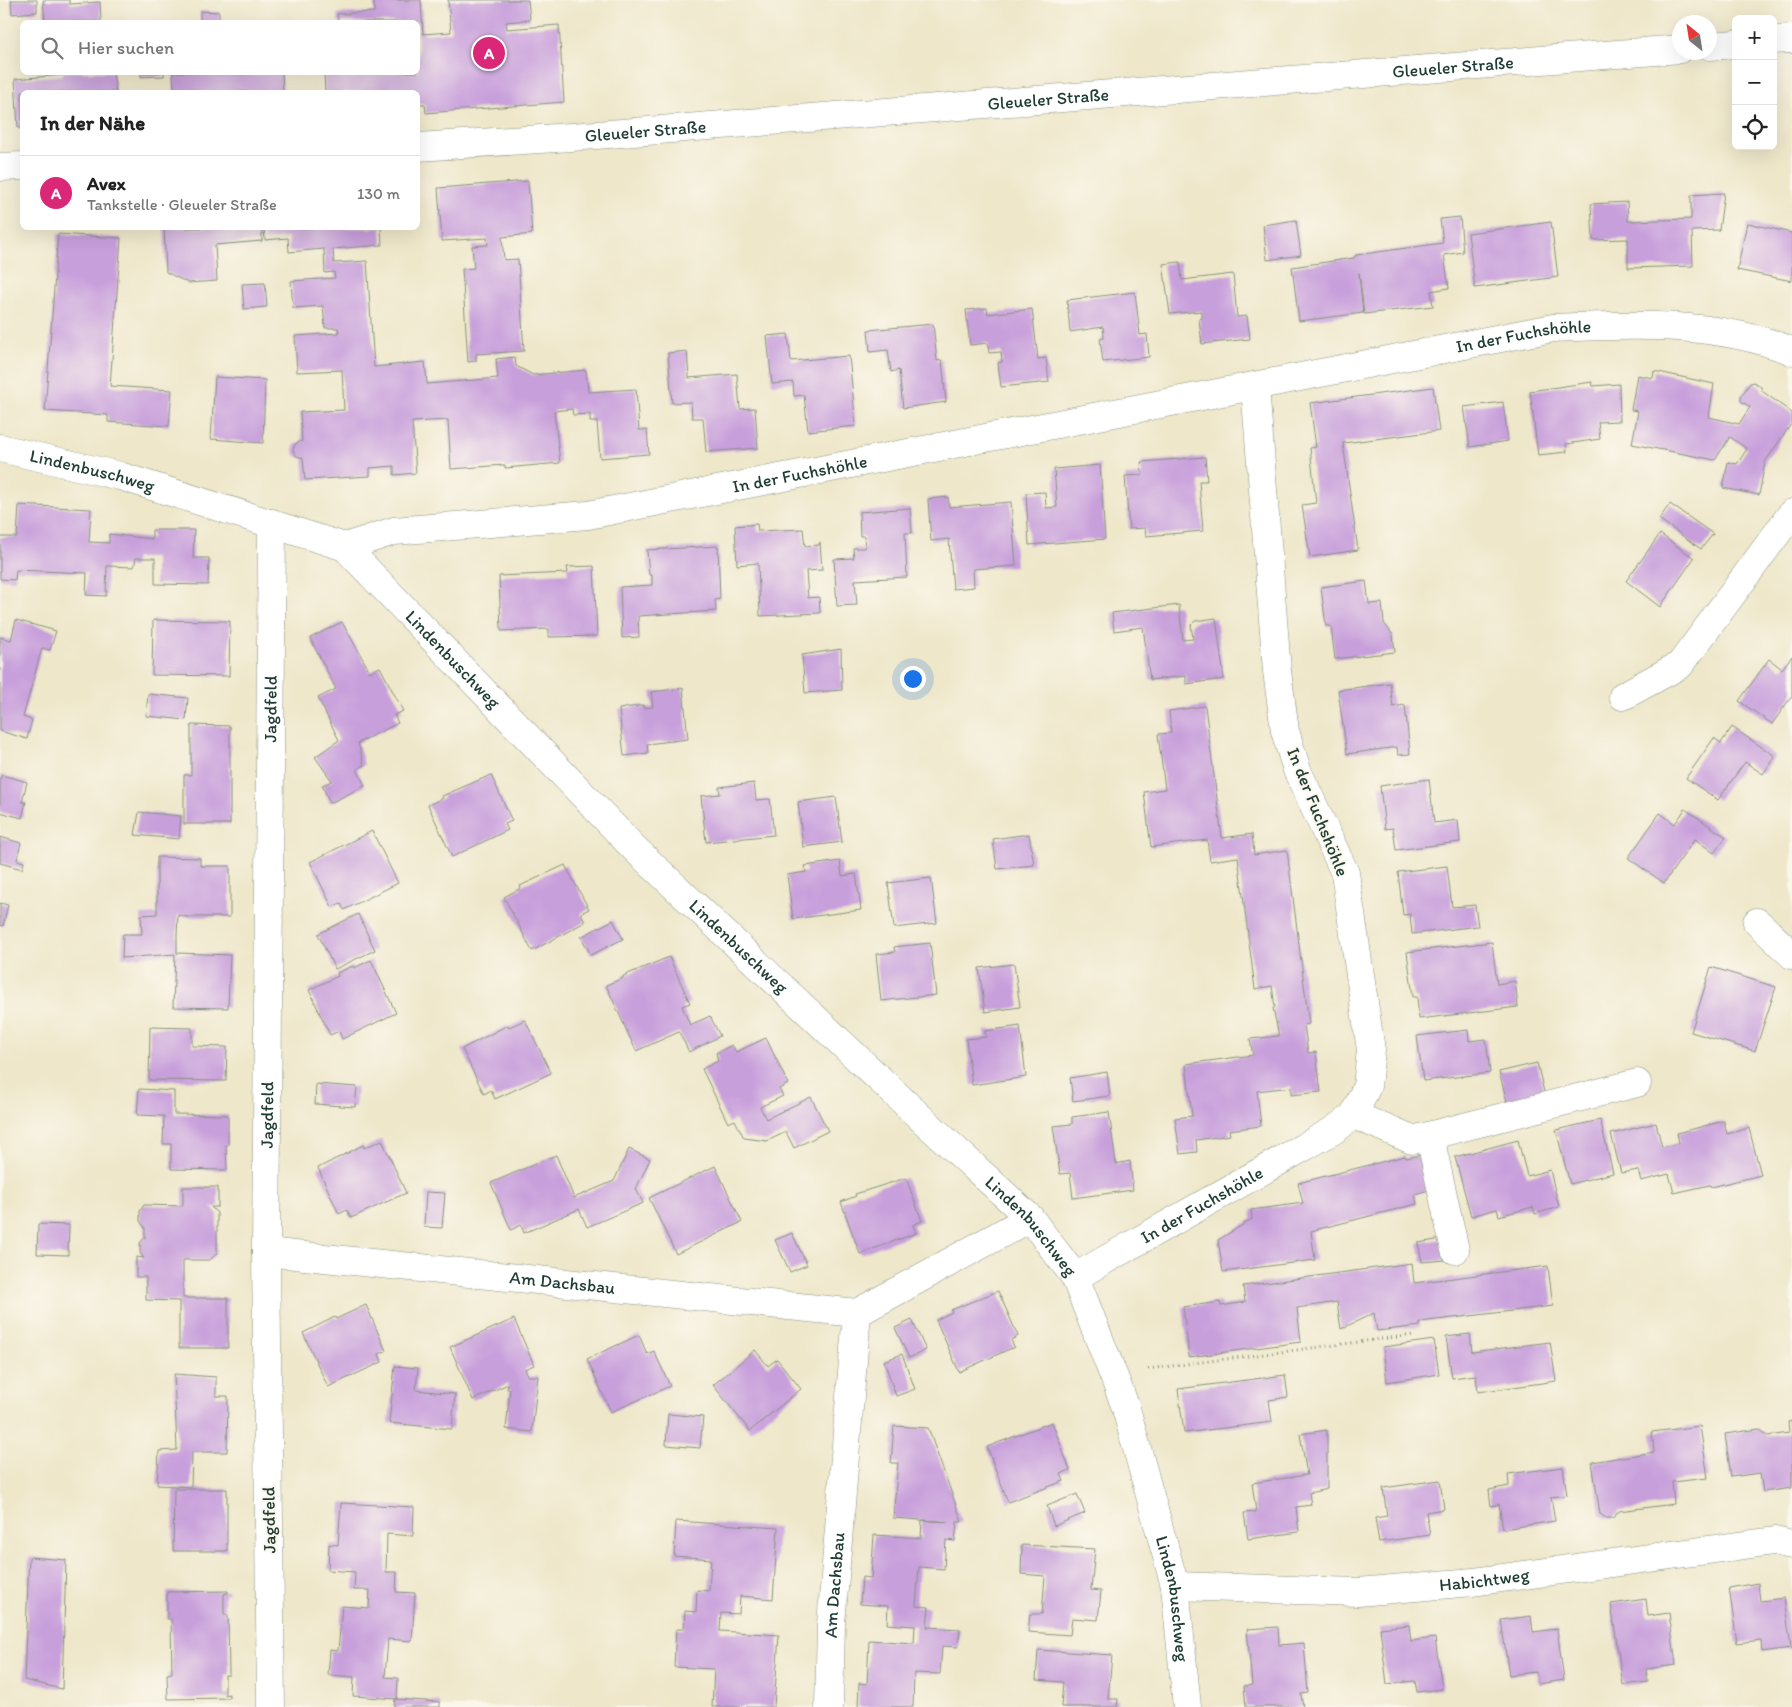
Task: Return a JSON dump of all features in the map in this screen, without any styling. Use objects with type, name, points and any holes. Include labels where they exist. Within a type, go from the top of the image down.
[{"type":"street","points":[[1777,40],[1792,39]]},
{"type":"street","points":[[1717,45],[1732,44]]},
{"type":"street","name":"Gleueler Straße","points":[[420,147],[581,136],[1672,50]]},
{"type":"street","points":[[0,167],[20,166]]},
{"type":"street","name":"In der Fuchshöhle","points":[[345,547],[394,531],[588,515],[1553,328],[1621,324],[1697,328],[1769,342],[1792,351]]},
{"type":"street","name":"In der Fuchshöhle","points":[[1075,1277],[1334,1130],[1354,1114],[1367,1086],[1371,1050],[1345,874],[1297,770],[1285,731],[1277,671],[1255,386]]},
{"type":"street","name":"Lindenbuschweg","points":[[0,448],[120,476],[345,547],[634,848],[922,1120],[1030,1218],[1075,1277],[1125,1405],[1174,1586],[1187,1707]]},
{"type":"street","points":[[1623,696],[1680,665],[1792,513]]},
{"type":"street","name":"Jagdfeld","points":[[271,1707],[266,1252],[272,523]]},
{"type":"street","points":[[1757,922],[1792,955]]},
{"type":"street","points":[[1354,1114],[1412,1140],[1637,1084]]},
{"type":"street","points":[[1430,1137],[1454,1250]]},
{"type":"street","points":[[857,1313],[1030,1218]]},
{"type":"street","name":"Am Dachsbau","points":[[266,1252],[857,1313],[831,1624],[829,1707]]},
{"type":"street","name":"Habichtweg","points":[[1174,1586],[1358,1592],[1473,1582],[1774,1541],[1792,1544]]},
{"type":"path","points":[[1113,1374],[1413,1335]]},
{"type":"building","points":[[11,0],[37,0],[37,12],[12,14]]},
{"type":"building","points":[[43,0],[69,0],[70,4],[100,2],[101,20],[45,20]]},
{"type":"building","points":[[374,0],[421,0],[423,34],[451,32],[448,0],[528,0],[530,20],[506,22],[507,29],[559,25],[564,102],[426,113],[425,104],[420,104],[420,90],[325,90],[324,75],[420,75],[420,20],[338,20],[337,14],[374,12]]},
{"type":"building","points":[[200,11],[219,12],[219,20],[200,20]]},
{"type":"building","points":[[63,75],[113,75],[116,90],[20,90],[20,128],[18,128],[15,79]]},
{"type":"building","points":[[141,75],[164,75],[164,76],[141,77]]},
{"type":"building","points":[[173,75],[282,75],[283,90],[174,90]]},
{"type":"building","points":[[528,181],[532,234],[502,237],[504,260],[518,259],[524,351],[476,354],[476,361],[468,362],[462,269],[474,268],[472,246],[488,245],[487,238],[442,241],[438,188]]},
{"type":"building","points":[[1724,193],[1719,230],[1692,231],[1693,266],[1628,268],[1628,239],[1593,240],[1591,204],[1627,202],[1628,221],[1691,219],[1691,195]]},
{"type":"building","points":[[1460,217],[1463,252],[1444,255],[1449,288],[1431,291],[1433,306],[1364,314],[1359,273],[1363,313],[1299,321],[1292,267],[1354,258],[1356,255],[1443,243],[1440,219]]},
{"type":"building","points":[[1296,220],[1301,255],[1267,260],[1263,225]]},
{"type":"building","points":[[1551,222],[1558,277],[1475,288],[1468,233]]},
{"type":"building","points":[[1747,223],[1792,233],[1792,281],[1737,270]]},
{"type":"building","points":[[164,230],[262,230],[262,241],[215,245],[217,281],[188,283],[166,272]]},
{"type":"building","points":[[264,230],[381,230],[382,245],[333,249],[334,263],[367,261],[374,367],[425,362],[427,384],[498,378],[496,359],[515,357],[516,366],[533,375],[586,370],[588,392],[636,389],[639,430],[647,430],[649,454],[600,458],[597,422],[590,422],[590,414],[573,415],[572,409],[554,411],[560,463],[505,468],[505,465],[451,469],[448,420],[412,422],[416,473],[394,475],[394,466],[370,468],[370,476],[305,480],[303,458],[296,456],[293,450],[295,444],[302,441],[300,412],[344,410],[342,370],[297,372],[295,336],[339,333],[338,328],[325,328],[323,306],[293,308],[291,281],[335,278],[334,272],[325,273],[324,249],[289,252],[288,238],[265,240]]},
{"type":"building","points":[[58,234],[121,238],[110,386],[172,390],[169,426],[108,422],[108,415],[45,411]]},
{"type":"building","points":[[1180,262],[1182,280],[1233,274],[1237,317],[1247,316],[1250,339],[1202,344],[1199,319],[1202,318],[1202,311],[1170,314],[1163,264]]},
{"type":"building","points":[[265,283],[267,307],[244,309],[242,284]]},
{"type":"building","points":[[1135,292],[1140,335],[1147,334],[1149,357],[1103,362],[1100,339],[1104,338],[1103,327],[1070,332],[1067,300]]},
{"type":"building","points":[[987,308],[988,314],[1032,309],[1038,359],[1046,358],[1049,382],[1001,387],[998,363],[1002,362],[1001,352],[989,353],[988,343],[970,345],[966,310]]},
{"type":"building","points":[[933,324],[937,361],[942,360],[946,402],[903,408],[899,370],[891,372],[888,350],[870,352],[868,330]]},
{"type":"building","points":[[788,334],[791,361],[849,356],[856,426],[808,431],[804,395],[794,396],[793,382],[772,384],[767,336]]},
{"type":"building","points":[[687,351],[689,378],[737,374],[740,409],[755,408],[758,448],[706,452],[703,418],[692,418],[691,402],[672,403],[668,353]]},
{"type":"building","points":[[1654,371],[1714,384],[1709,417],[1739,424],[1750,407],[1741,401],[1741,396],[1750,383],[1754,382],[1761,387],[1762,391],[1792,413],[1792,423],[1765,462],[1759,495],[1723,488],[1728,462],[1737,464],[1747,449],[1730,437],[1715,460],[1632,444],[1638,411],[1631,410],[1637,375],[1653,378]]},
{"type":"building","points":[[215,377],[265,380],[263,443],[211,439]]},
{"type":"building","points":[[1592,382],[1593,386],[1619,384],[1620,421],[1598,422],[1600,439],[1566,444],[1567,452],[1538,455],[1530,391]]},
{"type":"building","points":[[1433,387],[1439,431],[1343,443],[1358,550],[1310,557],[1302,505],[1316,503],[1310,448],[1316,447],[1310,403]]},
{"type":"building","points":[[1503,402],[1508,441],[1470,447],[1464,407]]},
{"type":"building","points":[[1205,457],[1207,481],[1199,481],[1203,531],[1146,536],[1145,528],[1129,529],[1125,476],[1142,475],[1141,462]]},
{"type":"building","points":[[1100,465],[1105,539],[1029,545],[1026,493],[1045,492],[1046,508],[1057,507],[1054,469]]},
{"type":"building","points":[[948,497],[949,507],[1011,502],[1016,566],[973,569],[974,587],[953,589],[949,539],[931,541],[928,499]]},
{"type":"building","points":[[1670,504],[1713,534],[1701,549],[1659,519]]},
{"type":"building","points":[[19,505],[91,509],[89,542],[109,543],[109,534],[152,539],[152,530],[194,530],[193,558],[209,558],[208,585],[155,584],[155,558],[136,558],[134,567],[107,566],[106,596],[86,595],[87,573],[16,570],[15,580],[0,579],[0,537],[17,537]]},
{"type":"building","points":[[910,508],[912,533],[905,533],[907,577],[855,580],[857,605],[837,606],[834,559],[854,558],[853,548],[865,548],[864,536],[860,536],[859,512]]},
{"type":"building","points":[[757,524],[758,531],[803,529],[805,546],[819,545],[820,542],[822,570],[806,571],[808,598],[819,597],[820,613],[760,616],[758,563],[737,565],[735,526]]},
{"type":"building","points":[[1660,534],[1694,558],[1660,607],[1626,581]]},
{"type":"building","points":[[718,546],[720,599],[715,600],[716,611],[638,616],[639,637],[622,638],[620,587],[652,585],[652,575],[649,575],[647,550]]},
{"type":"building","points":[[594,566],[597,636],[549,637],[549,629],[501,631],[499,576],[568,573],[567,567]]},
{"type":"building","points":[[1366,581],[1369,604],[1382,603],[1384,623],[1393,635],[1395,652],[1335,659],[1331,626],[1326,626],[1321,587]]},
{"type":"building","points":[[1179,605],[1183,640],[1193,639],[1191,625],[1195,621],[1216,618],[1224,679],[1186,684],[1186,676],[1150,680],[1143,627],[1114,631],[1112,613]]},
{"type":"building","points":[[16,620],[56,631],[50,650],[42,648],[23,717],[32,720],[27,739],[0,731],[0,637],[11,640]]},
{"type":"building","points":[[153,620],[230,621],[229,676],[152,675]]},
{"type":"building","points":[[342,622],[370,672],[380,667],[403,711],[394,715],[398,723],[358,743],[364,765],[357,769],[365,786],[330,803],[322,785],[332,781],[315,757],[339,740],[318,698],[336,689],[310,638]]},
{"type":"building","points":[[841,649],[842,690],[805,693],[802,655]]},
{"type":"building","points":[[1792,656],[1792,696],[1772,724],[1739,701],[1769,659],[1782,669]]},
{"type":"building","points":[[1390,683],[1393,707],[1405,705],[1410,754],[1398,755],[1397,747],[1347,754],[1338,690]]},
{"type":"building","points":[[683,688],[688,739],[647,744],[648,753],[624,756],[619,709],[643,705],[643,708],[653,707],[651,692]]},
{"type":"building","points":[[148,694],[188,698],[186,720],[146,716]]},
{"type":"building","points":[[1205,706],[1222,838],[1252,834],[1254,855],[1287,850],[1309,1024],[1304,1025],[1308,1053],[1316,1052],[1321,1092],[1291,1095],[1291,1087],[1257,1091],[1261,1126],[1229,1130],[1230,1135],[1196,1140],[1197,1152],[1180,1154],[1175,1118],[1192,1116],[1186,1064],[1253,1055],[1250,1039],[1279,1036],[1273,1008],[1275,1007],[1272,986],[1255,989],[1238,857],[1210,861],[1207,840],[1151,847],[1144,792],[1165,789],[1158,734],[1171,733],[1169,711]]},
{"type":"building","points":[[191,725],[230,726],[230,824],[184,824],[184,775],[191,775]]},
{"type":"building","points":[[1732,727],[1775,756],[1763,774],[1745,762],[1718,800],[1686,778],[1714,738],[1721,743]]},
{"type":"building","points":[[2,775],[27,782],[22,802],[26,802],[22,818],[0,812],[0,779]]},
{"type":"building","points":[[491,775],[512,821],[505,824],[508,830],[452,857],[428,805],[443,798],[442,796]]},
{"type":"building","points":[[1429,779],[1434,823],[1458,820],[1460,842],[1396,850],[1393,828],[1385,829],[1380,786]]},
{"type":"building","points":[[754,783],[756,800],[770,799],[774,835],[706,842],[701,796],[720,794],[719,787]]},
{"type":"building","points":[[836,797],[842,842],[803,847],[798,802]]},
{"type":"building","points":[[1685,809],[1726,837],[1714,853],[1695,839],[1664,883],[1628,858],[1660,813],[1675,824]]},
{"type":"building","points":[[139,812],[181,816],[179,839],[135,835]]},
{"type":"building","points":[[372,831],[398,883],[344,910],[341,903],[332,907],[310,862]]},
{"type":"building","points":[[1029,834],[1034,865],[997,869],[993,839]]},
{"type":"building","points":[[0,837],[21,843],[17,860],[24,862],[22,869],[0,863]]},
{"type":"building","points":[[157,857],[200,858],[200,866],[230,866],[230,917],[187,917],[178,915],[177,935],[177,953],[230,955],[228,1008],[173,1007],[175,954],[122,958],[123,934],[142,934],[141,915],[157,914]]},
{"type":"building","points":[[840,861],[842,876],[856,874],[861,910],[793,919],[787,875],[806,872],[805,866]]},
{"type":"building","points":[[565,865],[589,909],[581,913],[585,922],[532,951],[504,897],[521,888],[520,886]]},
{"type":"building","points":[[1447,866],[1452,907],[1475,905],[1478,926],[1412,934],[1410,914],[1403,915],[1398,872]]},
{"type":"building","points":[[931,878],[937,923],[894,928],[888,883]]},
{"type":"building","points":[[0,903],[8,905],[3,926],[0,925]]},
{"type":"building","points":[[358,914],[375,950],[335,969],[318,934]]},
{"type":"building","points":[[613,920],[623,939],[591,955],[581,937]]},
{"type":"building","points":[[1492,942],[1497,984],[1515,981],[1518,1007],[1419,1019],[1417,997],[1413,997],[1407,952]]},
{"type":"building","points":[[930,943],[936,995],[881,1001],[876,954],[895,952],[894,947]]},
{"type":"building","points":[[669,957],[690,1003],[682,1006],[690,1025],[710,1016],[720,1036],[689,1052],[679,1032],[636,1051],[606,985]]},
{"type":"building","points":[[371,960],[396,1013],[342,1039],[339,1031],[330,1035],[309,990],[338,976],[337,973]]},
{"type":"building","points":[[1014,964],[1020,1007],[985,1012],[979,968]]},
{"type":"building","points":[[1711,967],[1776,987],[1755,1051],[1691,1032]]},
{"type":"building","points":[[525,1020],[551,1073],[495,1099],[491,1090],[484,1094],[462,1049],[508,1025],[509,1027]]},
{"type":"building","points":[[1020,1026],[1026,1077],[972,1085],[966,1039],[986,1037],[985,1031]]},
{"type":"building","points":[[150,1027],[192,1028],[192,1046],[227,1047],[226,1081],[149,1080]]},
{"type":"building","points":[[1468,1030],[1469,1041],[1486,1039],[1490,1073],[1423,1081],[1417,1036]]},
{"type":"building","points":[[766,1038],[788,1084],[779,1089],[783,1096],[760,1107],[766,1119],[811,1097],[828,1131],[794,1148],[786,1132],[767,1141],[744,1138],[735,1120],[728,1123],[702,1069],[718,1061],[716,1053],[732,1045],[736,1052]]},
{"type":"building","points":[[1537,1063],[1545,1096],[1508,1105],[1499,1072]]},
{"type":"building","points":[[1107,1072],[1110,1096],[1073,1101],[1070,1078]]},
{"type":"building","points":[[316,1084],[357,1087],[355,1107],[315,1104]]},
{"type":"building","points":[[139,1089],[174,1091],[174,1114],[228,1115],[227,1170],[171,1169],[171,1144],[163,1144],[164,1116],[137,1115]]},
{"type":"building","points":[[1109,1112],[1116,1164],[1130,1161],[1133,1190],[1073,1198],[1070,1173],[1060,1174],[1053,1126],[1072,1124],[1072,1117]]},
{"type":"building","points":[[1600,1120],[1613,1173],[1570,1184],[1556,1130]]},
{"type":"building","points":[[1724,1121],[1727,1134],[1749,1128],[1761,1175],[1711,1187],[1710,1185],[1674,1193],[1669,1174],[1641,1181],[1638,1170],[1621,1173],[1611,1134],[1656,1123],[1662,1147],[1679,1143],[1677,1133]]},
{"type":"building","points":[[382,1140],[406,1193],[351,1218],[347,1210],[339,1214],[318,1168],[363,1145],[364,1148]]},
{"type":"building","points":[[1518,1140],[1527,1176],[1550,1170],[1559,1207],[1535,1214],[1533,1207],[1499,1216],[1497,1209],[1471,1216],[1455,1157]]},
{"type":"building","points":[[629,1149],[650,1159],[636,1189],[643,1203],[587,1227],[579,1209],[524,1233],[521,1225],[511,1230],[491,1183],[556,1155],[574,1198],[614,1181]]},
{"type":"building","points":[[1421,1155],[1429,1190],[1415,1194],[1417,1204],[1311,1231],[1315,1260],[1223,1272],[1218,1240],[1252,1219],[1251,1210],[1303,1203],[1298,1183],[1405,1156],[1406,1158]]},
{"type":"building","points":[[715,1166],[742,1222],[676,1254],[649,1198]]},
{"type":"building","points":[[906,1178],[922,1221],[913,1225],[916,1233],[860,1254],[841,1202],[856,1196],[855,1194]]},
{"type":"building","points":[[183,1187],[218,1187],[218,1207],[211,1207],[217,1213],[217,1253],[210,1260],[183,1260],[183,1298],[228,1298],[228,1348],[179,1348],[179,1301],[146,1300],[146,1277],[136,1277],[136,1257],[144,1258],[140,1253],[140,1243],[145,1237],[145,1228],[140,1221],[140,1211],[144,1205],[183,1206]]},
{"type":"building","points":[[426,1192],[445,1193],[442,1228],[424,1227]]},
{"type":"building","points":[[38,1224],[69,1225],[68,1255],[37,1254]]},
{"type":"building","points":[[792,1233],[807,1265],[790,1272],[775,1240]]},
{"type":"building","points":[[1442,1239],[1446,1260],[1422,1262],[1418,1243]]},
{"type":"building","points":[[1412,1263],[1414,1283],[1548,1266],[1553,1306],[1420,1322],[1420,1326],[1377,1331],[1374,1313],[1341,1329],[1337,1302],[1297,1308],[1301,1342],[1189,1357],[1183,1307],[1220,1302],[1221,1306],[1245,1302],[1243,1286]]},
{"type":"building","points":[[998,1291],[1018,1336],[1011,1340],[1014,1347],[959,1372],[936,1320],[952,1312],[951,1310]]},
{"type":"building","points":[[366,1305],[386,1351],[379,1354],[382,1362],[328,1387],[303,1333],[335,1317],[336,1319]]},
{"type":"building","points":[[514,1319],[534,1365],[525,1369],[528,1376],[538,1376],[532,1432],[506,1429],[510,1389],[507,1389],[508,1384],[473,1400],[450,1347]]},
{"type":"building","points":[[912,1320],[926,1350],[909,1358],[895,1328]]},
{"type":"building","points":[[1470,1334],[1472,1352],[1550,1342],[1556,1381],[1478,1392],[1476,1375],[1452,1378],[1446,1337]]},
{"type":"building","points":[[639,1335],[647,1354],[654,1351],[670,1386],[611,1412],[587,1359]]},
{"type":"building","points":[[1434,1340],[1439,1374],[1387,1382],[1383,1347]]},
{"type":"building","points":[[755,1350],[768,1366],[777,1359],[801,1389],[750,1431],[713,1385]]},
{"type":"building","points":[[902,1354],[915,1389],[896,1396],[884,1361]]},
{"type":"building","points":[[395,1366],[418,1368],[416,1390],[455,1394],[452,1429],[389,1423]]},
{"type":"building","points":[[174,1374],[216,1377],[216,1396],[228,1396],[227,1452],[192,1452],[191,1487],[157,1485],[159,1451],[177,1450]]},
{"type":"building","points":[[1285,1375],[1288,1397],[1269,1400],[1272,1422],[1184,1433],[1178,1389]]},
{"type":"building","points":[[668,1414],[703,1417],[700,1448],[666,1445]]},
{"type":"building","points":[[1792,1421],[1792,1488],[1763,1492],[1760,1473],[1731,1477],[1725,1434],[1759,1429],[1768,1436],[1789,1433],[1788,1422]]},
{"type":"building","points":[[1052,1422],[1070,1470],[1061,1474],[1064,1481],[1008,1502],[987,1447]]},
{"type":"building","points":[[894,1426],[928,1428],[962,1522],[957,1522],[955,1541],[946,1540],[944,1569],[919,1567],[916,1606],[929,1607],[927,1627],[960,1629],[958,1647],[942,1646],[940,1674],[914,1673],[913,1707],[858,1707],[859,1683],[867,1684],[869,1640],[914,1643],[915,1626],[887,1624],[888,1606],[860,1604],[862,1577],[871,1578],[874,1535],[921,1538],[922,1520],[893,1518],[898,1463],[891,1463]]},
{"type":"building","points":[[1700,1426],[1708,1478],[1672,1482],[1674,1504],[1619,1511],[1613,1518],[1606,1518],[1600,1514],[1592,1462],[1654,1452],[1652,1432]]},
{"type":"building","points":[[1327,1430],[1327,1489],[1309,1493],[1311,1505],[1296,1507],[1299,1532],[1248,1539],[1244,1513],[1256,1512],[1252,1483],[1307,1475],[1300,1434]]},
{"type":"building","points":[[1563,1467],[1567,1495],[1551,1497],[1555,1521],[1503,1529],[1499,1504],[1491,1506],[1489,1490],[1509,1486],[1508,1474]]},
{"type":"building","points":[[1440,1480],[1444,1509],[1426,1512],[1430,1535],[1379,1542],[1375,1518],[1387,1516],[1383,1488]]},
{"type":"building","points":[[174,1489],[227,1489],[227,1551],[173,1551]]},
{"type":"building","points":[[1077,1494],[1085,1513],[1054,1526],[1047,1506]]},
{"type":"building","points":[[341,1503],[414,1507],[413,1536],[387,1534],[386,1572],[397,1572],[396,1592],[415,1593],[412,1641],[388,1639],[385,1677],[398,1678],[397,1699],[353,1696],[354,1677],[328,1675],[330,1650],[338,1651],[342,1606],[369,1608],[370,1590],[354,1590],[355,1572],[328,1570],[329,1544],[338,1545]]},
{"type":"building","points":[[676,1521],[778,1528],[773,1599],[740,1596],[739,1614],[721,1613],[720,1631],[779,1635],[774,1707],[712,1707],[714,1669],[674,1667],[676,1629],[684,1629],[685,1611],[696,1612],[697,1590],[709,1591],[711,1559],[674,1556]]},
{"type":"building","points":[[1022,1545],[1095,1549],[1091,1590],[1101,1591],[1098,1620],[1072,1618],[1070,1635],[1028,1632],[1030,1614],[1042,1614],[1045,1576],[1021,1574]]},
{"type":"building","points":[[29,1557],[66,1560],[62,1689],[24,1680]]},
{"type":"building","points":[[1758,1583],[1760,1601],[1784,1598],[1791,1648],[1762,1652],[1761,1640],[1737,1643],[1729,1588]]},
{"type":"building","points":[[228,1591],[228,1593],[224,1594],[224,1615],[228,1615],[229,1675],[225,1675],[225,1695],[229,1694],[229,1698],[168,1699],[167,1674],[172,1673],[171,1619],[167,1619],[167,1592]]},
{"type":"building","points":[[1646,1599],[1648,1616],[1669,1613],[1676,1665],[1646,1669],[1648,1682],[1623,1685],[1611,1604]]},
{"type":"building","points":[[1531,1616],[1533,1632],[1557,1629],[1564,1680],[1538,1684],[1536,1672],[1509,1675],[1501,1620]]},
{"type":"building","points":[[1409,1625],[1411,1641],[1435,1638],[1442,1689],[1417,1692],[1415,1681],[1387,1684],[1380,1628]]},
{"type":"building","points":[[1278,1627],[1279,1645],[1304,1643],[1308,1693],[1301,1694],[1303,1707],[1246,1707],[1244,1686],[1252,1685],[1247,1629]]},
{"type":"building","points":[[1038,1650],[1112,1655],[1108,1699],[1118,1699],[1117,1707],[1061,1707],[1063,1682],[1036,1680]]},
{"type":"building","points":[[395,1699],[440,1702],[440,1707],[394,1707]]},
{"type":"place","name":"Avex","points":[[489,53]]}]
